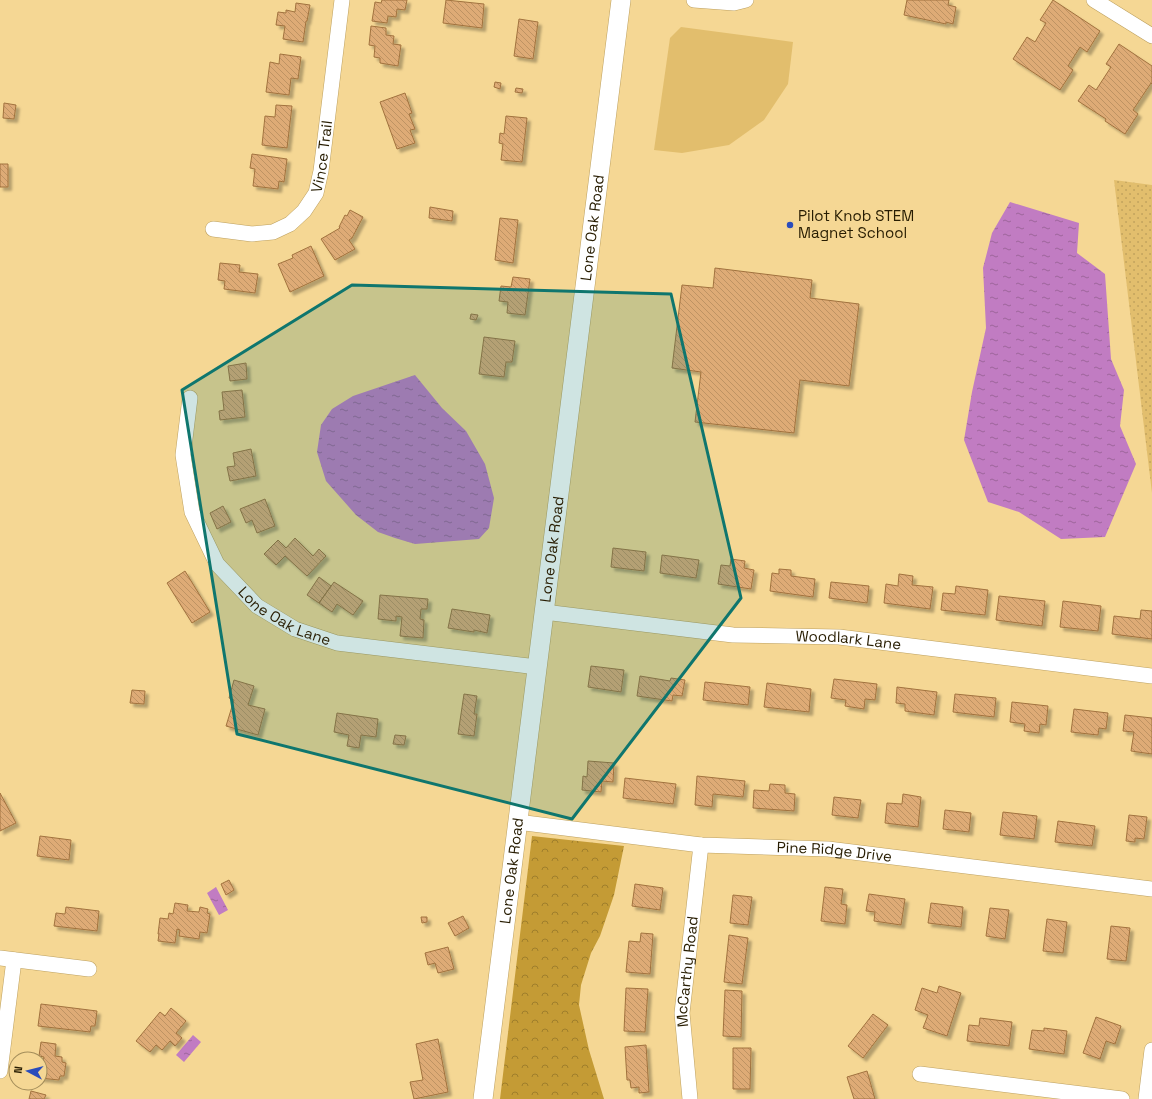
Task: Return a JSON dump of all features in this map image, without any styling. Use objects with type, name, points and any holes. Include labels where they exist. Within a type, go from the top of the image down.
[{"type":"main road","name":"Lone Oak Road","points":[[483,1099],[536,667],[621,0]]},
{"type":"street","name":"Vince Trail","points":[[213,229],[252,234],[273,232],[290,224],[304,211],[316,193],[321,171],[342,0]]},
{"type":"street","points":[[694,0],[734,3],[746,0]]},
{"type":"street","points":[[1094,0],[1152,36]]},
{"type":"street","name":"Lone Oak Lane","points":[[190,398],[182,455],[192,512],[217,564],[257,606],[295,629],[337,644],[536,667]]},
{"type":"street","name":"Woodlark Lane","points":[[544,612],[733,635],[839,637],[1152,676]]},
{"type":"street","name":"Pine Ridge Drive","points":[[517,822],[701,845],[828,849],[1152,889]]},
{"type":"street","name":"McCarthy Road","points":[[690,1099],[682,1013],[701,845]]},
{"type":"street","points":[[0,1071],[7,959],[89,969]]},
{"type":"street","points":[[1146,1099],[1152,1050]]},
{"type":"street","points":[[920,1074],[1122,1099]]},
{"type":"highlighted area","points":[[352,285],[671,294],[741,598],[572,819],[237,734],[182,390]]},
{"type":"shaded area","points":[[681,27],[793,42],[788,84],[764,120],[729,145],[682,153],[654,150],[670,38]]},
{"type":"shaded area","points":[[1114,180],[1152,185],[1152,493]]},
{"type":"green space","points":[[532,836],[624,846],[614,895],[600,936],[591,953],[581,985],[579,1005],[589,1050],[604,1099],[500,1099]]},
{"type":"water","points":[[1010,202],[1079,223],[1077,253],[1105,274],[1111,359],[1124,390],[1120,426],[1136,464],[1105,537],[1061,539],[1019,512],[988,502],[964,440],[972,392],[986,328],[983,268],[992,233]]},
{"type":"water","points":[[415,375],[442,408],[466,431],[485,464],[494,498],[489,528],[479,539],[415,544],[378,532],[356,515],[326,481],[317,452],[321,425],[332,409],[353,396]]},
{"type":"water","points":[[216,887],[228,910],[219,915],[207,893]]},
{"type":"water","points":[[193,1035],[201,1042],[184,1062],[176,1055]]},
{"type":"building","points":[[382,0],[407,0],[405,10],[397,9],[396,17],[388,16],[387,23],[372,21],[375,2],[381,3]]},
{"type":"building","points":[[446,0],[484,4],[482,28],[443,23]]},
{"type":"building","points":[[907,0],[949,0],[948,5],[956,7],[953,24],[946,22],[946,24],[904,15]]},
{"type":"building","points":[[1053,0],[1100,31],[1087,52],[1080,47],[1068,66],[1073,70],[1060,90],[1013,59],[1027,37],[1035,42],[1046,23],[1040,20]]},
{"type":"building","points":[[296,3],[310,5],[303,42],[283,39],[285,26],[276,25],[278,12],[286,13],[286,10],[295,12]]},
{"type":"building","points":[[519,19],[538,22],[533,59],[514,56]]},
{"type":"building","points":[[371,26],[386,28],[386,35],[394,36],[393,44],[401,45],[398,66],[380,63],[380,58],[374,57],[375,46],[369,45]]},
{"type":"building","points":[[1119,44],[1152,66],[1152,84],[1151,83],[1133,110],[1138,114],[1125,134],[1105,121],[1106,119],[1078,101],[1089,85],[1096,90],[1111,67],[1106,64]]},
{"type":"building","points":[[280,54],[301,57],[298,79],[291,78],[289,95],[266,92],[270,62],[279,64]]},
{"type":"building","points":[[495,82],[501,83],[500,89],[494,87]]},
{"type":"building","points":[[516,88],[523,89],[522,93],[515,92]]},
{"type":"building","points":[[405,93],[412,113],[409,114],[415,129],[410,130],[415,143],[397,149],[380,102]]},
{"type":"building","points":[[4,103],[16,105],[14,119],[3,118]]},
{"type":"building","points":[[276,105],[292,106],[287,148],[262,145],[265,116],[275,117]]},
{"type":"building","points":[[506,116],[527,118],[522,162],[501,160],[503,144],[499,143],[500,133],[504,134]]},
{"type":"building","points":[[252,154],[287,159],[284,182],[279,181],[278,189],[253,186],[255,169],[250,168]]},
{"type":"building","points":[[0,164],[8,164],[8,187],[0,187]]},
{"type":"building","points":[[430,207],[453,211],[452,221],[429,218]]},
{"type":"building","points":[[350,210],[363,217],[352,238],[349,240],[355,249],[335,260],[321,239],[340,228],[339,227],[345,215],[347,216]]},
{"type":"building","points":[[500,218],[518,220],[513,263],[495,260]]},
{"type":"building","points":[[311,246],[324,276],[290,292],[278,264],[293,258],[292,255]]},
{"type":"building","points":[[220,263],[240,265],[239,272],[258,274],[255,293],[224,289],[225,281],[218,280]]},
{"type":"building","points":[[715,268],[812,280],[810,298],[859,304],[849,386],[800,380],[794,433],[695,422],[701,372],[672,368],[682,285],[713,288]]},
{"type":"building","points":[[513,277],[530,279],[525,315],[507,313],[508,302],[499,301],[501,286],[511,287]]},
{"type":"building","points":[[471,314],[478,315],[476,320],[470,319]]},
{"type":"building","points":[[484,337],[515,341],[512,362],[506,362],[504,377],[479,374]]},
{"type":"building","points":[[246,363],[247,379],[230,381],[228,366]]},
{"type":"building","points":[[242,390],[245,417],[220,420],[219,411],[224,410],[222,392]]},
{"type":"building","points":[[251,449],[256,476],[230,481],[227,467],[235,466],[233,453]]},
{"type":"building","points":[[265,499],[275,526],[257,533],[252,520],[246,523],[240,509]]},
{"type":"building","points":[[223,506],[231,522],[217,529],[210,513]]},
{"type":"building","points":[[295,538],[313,556],[319,549],[326,556],[307,576],[285,556],[276,565],[264,554],[278,540],[286,548]]},
{"type":"building","points":[[613,548],[646,552],[644,571],[611,567]]},
{"type":"building","points":[[662,555],[699,560],[696,578],[660,573]]},
{"type":"building","points":[[731,559],[745,561],[744,568],[754,570],[751,589],[718,584],[721,565],[730,566]]},
{"type":"building","points":[[779,569],[791,570],[791,576],[815,579],[813,597],[770,591],[772,573],[779,574]]},
{"type":"building","points":[[185,571],[210,612],[192,623],[167,583]]},
{"type":"building","points":[[899,574],[913,576],[912,585],[933,587],[930,609],[884,603],[886,584],[898,586]]},
{"type":"building","points":[[319,577],[331,586],[319,603],[307,595]]},
{"type":"building","points":[[334,582],[363,601],[353,615],[337,604],[332,612],[319,603]]},
{"type":"building","points":[[831,582],[869,586],[867,603],[829,598]]},
{"type":"building","points":[[956,586],[988,590],[985,615],[941,610],[943,593],[955,594]]},
{"type":"building","points":[[380,595],[428,599],[427,609],[421,609],[420,619],[424,620],[423,638],[400,636],[402,617],[396,616],[396,621],[378,619]]},
{"type":"building","points":[[999,596],[1045,601],[1042,626],[996,620]]},
{"type":"building","points":[[1063,601],[1101,606],[1098,631],[1060,627]]},
{"type":"building","points":[[452,609],[490,615],[487,633],[474,630],[474,632],[448,628]]},
{"type":"building","points":[[1141,610],[1152,611],[1152,639],[1112,634],[1114,616],[1140,619]]},
{"type":"building","points":[[591,666],[624,670],[621,692],[588,687]]},
{"type":"building","points":[[640,676],[670,681],[671,678],[685,680],[682,696],[673,695],[672,701],[637,696]]},
{"type":"building","points":[[834,679],[877,684],[875,700],[865,699],[864,709],[845,706],[846,700],[831,698]]},
{"type":"building","points":[[234,680],[254,686],[248,705],[265,709],[258,735],[226,726],[234,700],[229,698]]},
{"type":"building","points":[[705,682],[750,687],[748,705],[703,700]]},
{"type":"building","points":[[767,683],[811,689],[809,712],[764,707]]},
{"type":"building","points":[[897,687],[937,692],[934,715],[905,711],[905,704],[896,703]]},
{"type":"building","points":[[132,690],[145,691],[144,704],[130,703]]},
{"type":"building","points":[[464,694],[477,696],[474,714],[477,714],[474,736],[458,734]]},
{"type":"building","points":[[955,694],[996,698],[994,717],[953,712]]},
{"type":"building","points":[[1012,702],[1048,706],[1046,725],[1040,724],[1039,733],[1024,731],[1025,724],[1010,722]]},
{"type":"building","points":[[1074,709],[1108,713],[1106,729],[1099,728],[1098,735],[1071,732]]},
{"type":"building","points":[[337,713],[378,719],[376,737],[361,735],[359,748],[347,746],[349,735],[334,732]]},
{"type":"building","points":[[1125,715],[1152,718],[1152,754],[1131,751],[1134,732],[1123,731]]},
{"type":"building","points":[[395,735],[406,736],[404,745],[393,744]]},
{"type":"building","points":[[588,761],[614,763],[613,782],[602,781],[601,792],[582,790],[583,776],[587,777]]},
{"type":"building","points":[[697,776],[745,781],[743,797],[713,794],[712,807],[695,805]]},
{"type":"building","points":[[625,778],[676,784],[673,804],[623,798]]},
{"type":"building","points":[[770,784],[785,785],[785,793],[795,794],[794,811],[753,808],[754,790],[769,791]]},
{"type":"building","points":[[0,793],[16,823],[0,831]]},
{"type":"building","points":[[903,794],[921,797],[918,827],[885,823],[887,803],[902,804]]},
{"type":"building","points":[[834,797],[861,800],[858,818],[832,815]]},
{"type":"building","points":[[945,810],[971,813],[969,832],[943,829]]},
{"type":"building","points":[[1003,812],[1037,816],[1034,839],[1000,835]]},
{"type":"building","points":[[1129,815],[1147,817],[1144,839],[1135,838],[1135,842],[1126,841]]},
{"type":"building","points":[[1058,821],[1095,826],[1092,846],[1055,842]]},
{"type":"building","points":[[40,836],[71,840],[69,860],[37,856]]},
{"type":"building","points":[[229,880],[234,890],[226,895],[221,884]]},
{"type":"building","points":[[635,884],[663,888],[660,910],[632,906]]},
{"type":"building","points":[[825,887],[843,889],[841,904],[847,905],[845,924],[821,921]]},
{"type":"building","points":[[869,894],[905,899],[901,925],[874,921],[875,912],[866,911]]},
{"type":"building","points":[[733,895],[752,897],[748,925],[730,923]]},
{"type":"building","points":[[175,903],[188,905],[187,911],[199,912],[200,907],[208,909],[207,913],[210,914],[207,933],[200,932],[199,939],[179,936],[180,930],[177,929],[175,943],[158,941],[160,918],[168,919],[169,913],[173,914]]},
{"type":"building","points":[[931,903],[963,907],[961,927],[928,923]]},
{"type":"building","points":[[66,907],[99,911],[97,931],[54,926],[56,913],[65,914]]},
{"type":"building","points":[[990,908],[1009,910],[1005,939],[986,936]]},
{"type":"building","points":[[463,916],[469,928],[455,936],[448,923]]},
{"type":"building","points":[[421,917],[427,917],[427,922],[422,923]]},
{"type":"building","points":[[1047,919],[1067,922],[1063,953],[1043,951]]},
{"type":"building","points":[[1111,926],[1130,928],[1126,961],[1107,959]]},
{"type":"building","points":[[641,933],[653,934],[650,974],[626,972],[629,941],[640,942]]},
{"type":"building","points":[[729,935],[748,938],[742,984],[724,982]]},
{"type":"building","points":[[448,947],[454,969],[438,973],[435,963],[428,965],[425,953]]},
{"type":"building","points":[[939,986],[961,993],[947,1036],[923,1028],[928,1015],[915,1010],[922,988],[937,993]]},
{"type":"building","points":[[626,988],[648,989],[645,1032],[624,1031]]},
{"type":"building","points":[[725,990],[742,991],[741,1037],[723,1036]]},
{"type":"building","points":[[41,1004],[97,1011],[95,1026],[91,1026],[90,1032],[38,1026]]},
{"type":"building","points":[[171,1008],[186,1021],[176,1033],[182,1038],[175,1046],[170,1041],[162,1050],[156,1045],[150,1052],[136,1041],[160,1012],[165,1016]]},
{"type":"building","points":[[873,1014],[888,1025],[863,1058],[848,1046]]},
{"type":"building","points":[[1096,1017],[1121,1026],[1115,1044],[1106,1041],[1100,1059],[1083,1053]]},
{"type":"building","points":[[980,1018],[1012,1022],[1009,1046],[967,1041],[969,1025],[979,1026]]},
{"type":"building","points":[[1044,1028],[1067,1031],[1064,1054],[1029,1049],[1032,1030],[1044,1031]]},
{"type":"building","points":[[438,1039],[448,1092],[414,1099],[410,1082],[423,1080],[416,1044]]},
{"type":"building","points":[[41,1042],[56,1044],[55,1056],[62,1057],[62,1062],[66,1063],[64,1076],[60,1076],[59,1080],[48,1079],[48,1051],[40,1051]]},
{"type":"building","points":[[646,1045],[649,1092],[639,1093],[639,1087],[631,1088],[630,1080],[627,1080],[625,1047]]},
{"type":"building","points":[[733,1048],[751,1048],[750,1089],[733,1089]]},
{"type":"building","points":[[867,1071],[875,1099],[854,1099],[847,1077]]},
{"type":"building","points":[[31,1091],[46,1095],[44,1099],[29,1099]]},
{"type":"place","name":"Pilot Knob STEM Magnet School","points":[[790,225]]}]
